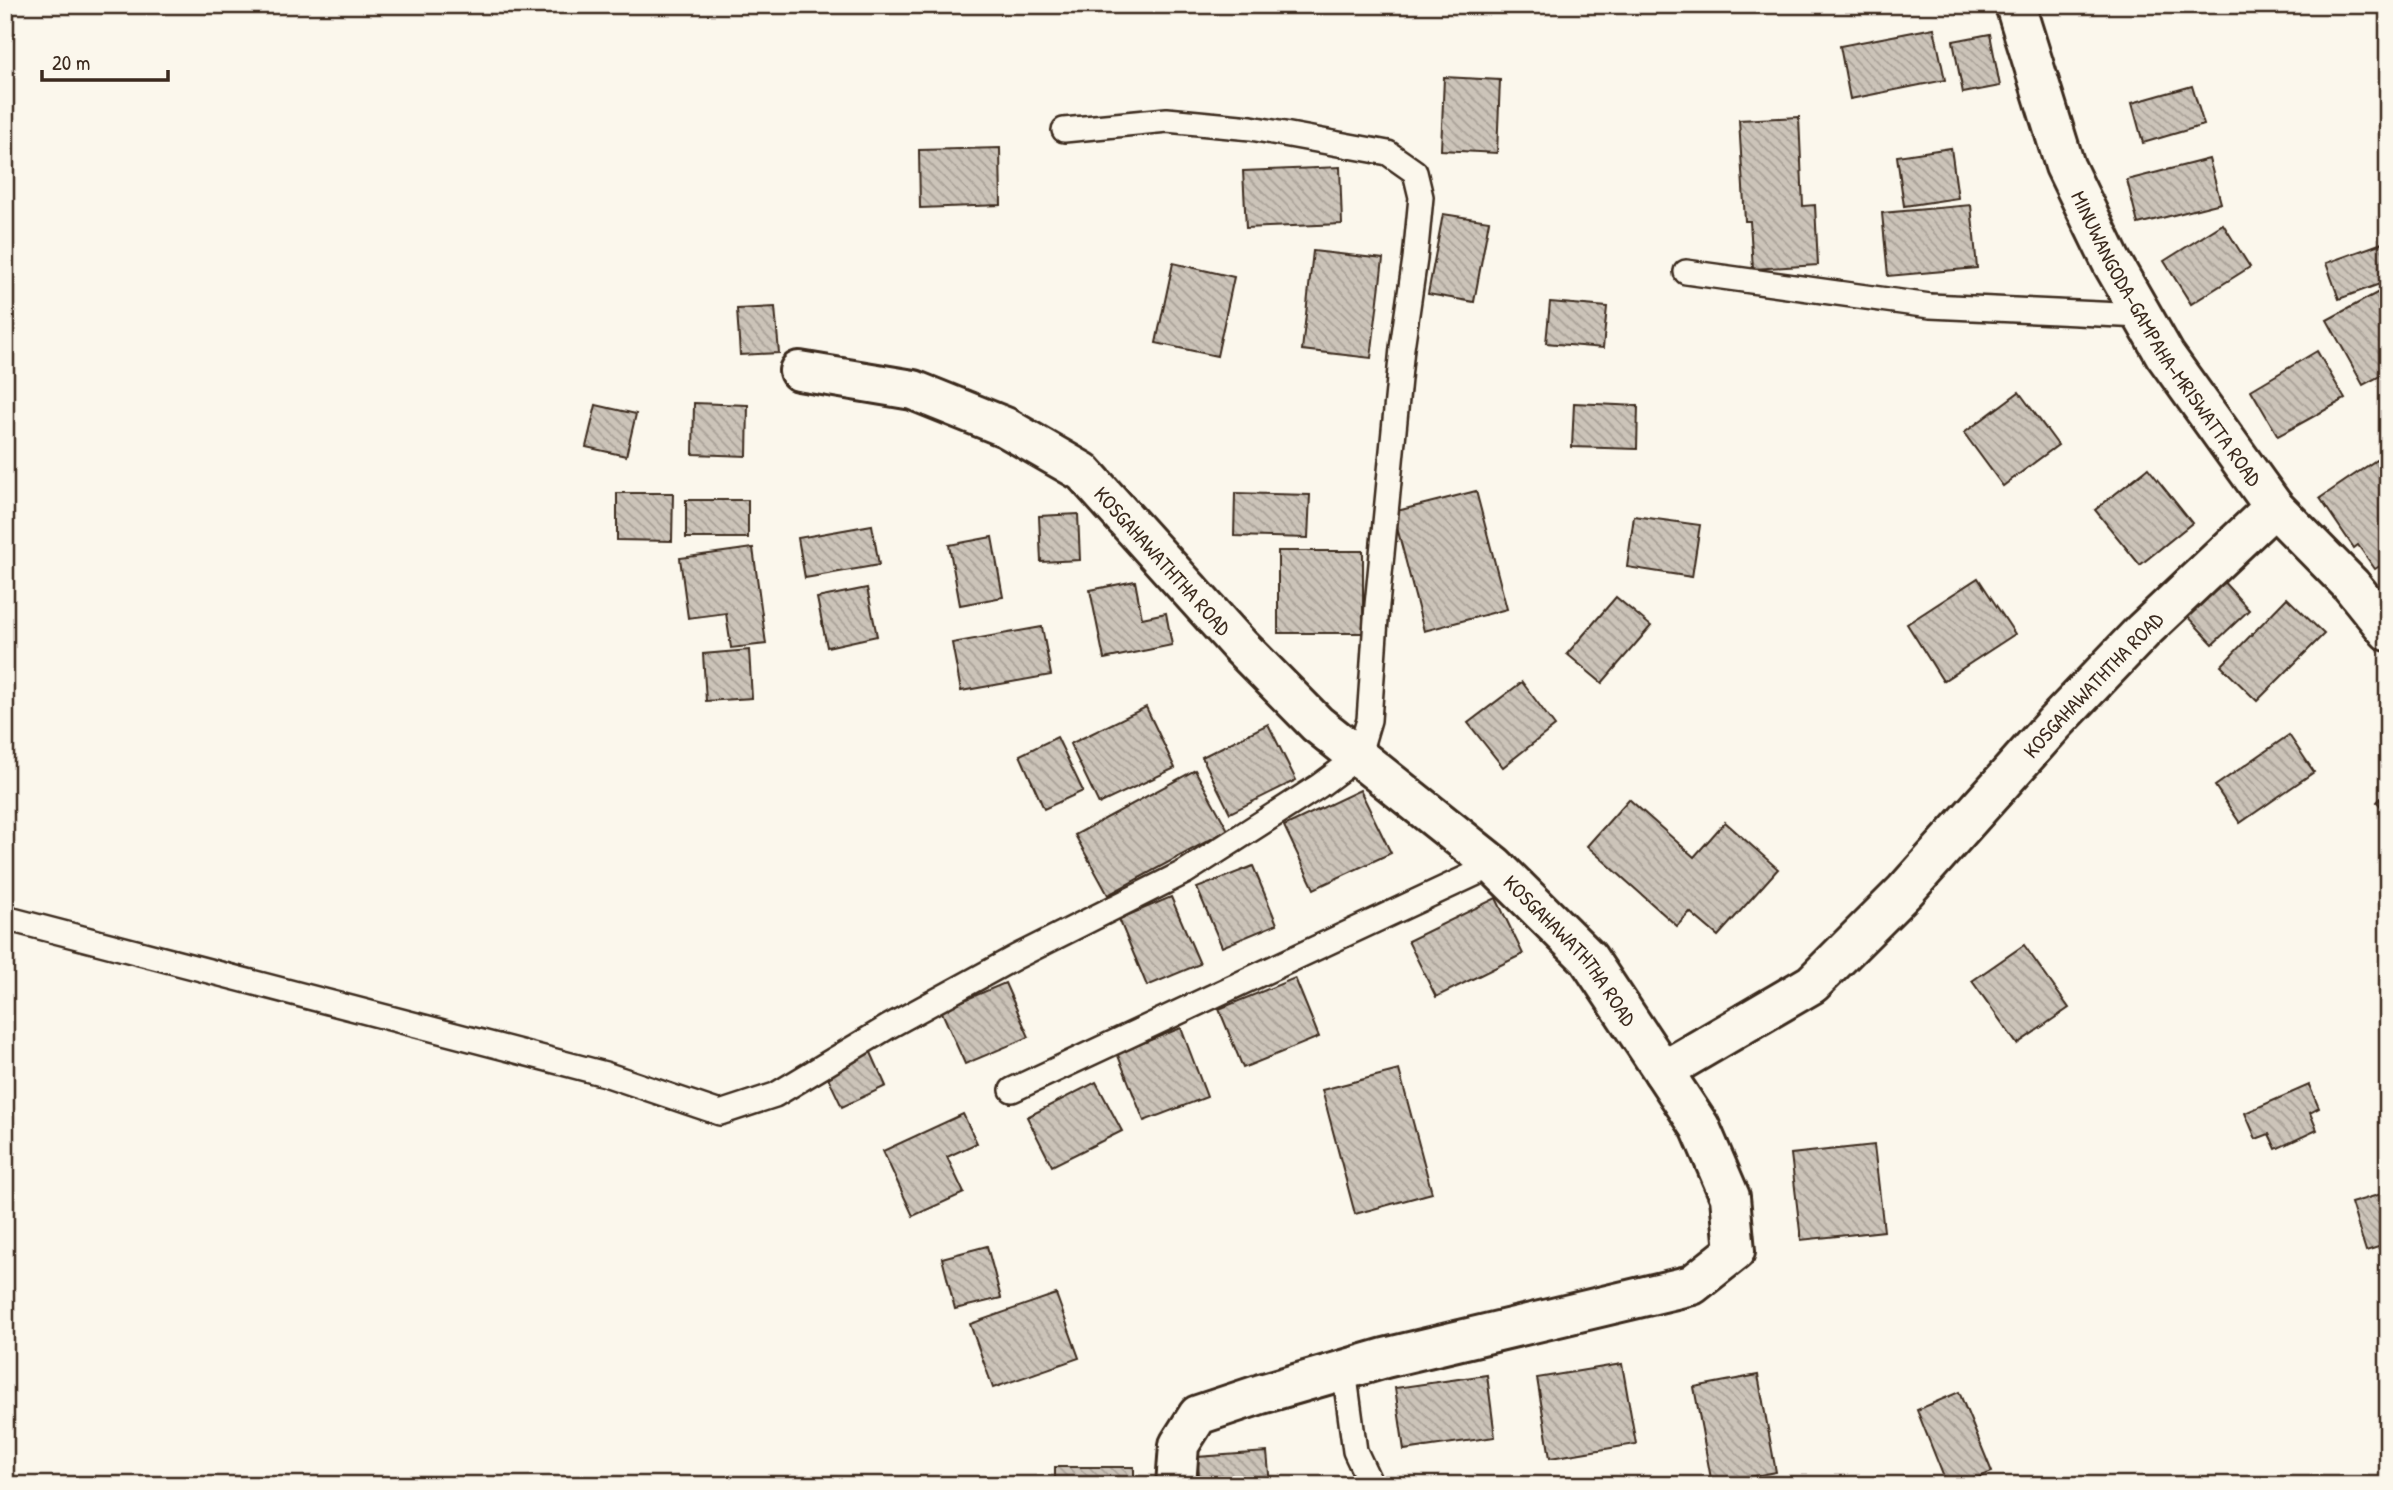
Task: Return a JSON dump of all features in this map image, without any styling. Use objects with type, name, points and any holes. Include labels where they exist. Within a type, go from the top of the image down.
[{"type":"street","name":"MINUWANGODA-GAMPAHA-MRISWATTA ROAD","points":[[2015,5],[2065,166],[2111,261],[2165,355],[2274,507],[2351,585],[2388,631]]},
{"type":"street","name":"KOSGAHAWATHTHA ROAD","points":[[799,371],[913,390],[1004,427],[1083,472],[1239,645],[1317,724],[1494,865],[1588,958],[1663,1071],[1812,984],[1905,891],[2054,724],[2143,631],[2274,507]]},
{"type":"street","points":[[1176,1485],[1179,1445],[1198,1415],[1385,1358],[1692,1286],[1735,1251],[1730,1197],[1700,1126],[1663,1071]]},
{"type":"lane","points":[[5,918],[605,1074],[720,1113],[775,1095],[900,1020],[1016,957],[1185,872],[1319,786],[1358,757],[1369,720],[1377,605],[1402,348],[1416,259],[1421,197],[1416,172],[1388,153],[1251,128],[1167,120],[1065,130]]},
{"type":"lane","points":[[1686,272],[1930,306],[2142,316]]},
{"type":"lane","points":[[1012,1090],[1494,865]]},
{"type":"lane","points":[[1344,1370],[1355,1451],[1371,1485]]},
{"type":"building","points":[[1934,28],[1945,80],[1850,99],[1840,46]]},
{"type":"building","points":[[1990,34],[2000,86],[1963,93],[1953,41]]},
{"type":"building","points":[[1444,77],[1500,80],[1497,153],[1441,150]]},
{"type":"building","points":[[2192,86],[2204,125],[2143,143],[2132,103]]},
{"type":"building","points":[[1799,117],[1803,206],[1815,205],[1818,265],[1753,269],[1750,221],[1745,221],[1739,120]]},
{"type":"building","points":[[1000,148],[1001,205],[920,208],[919,150]]},
{"type":"building","points":[[1951,148],[1958,198],[1904,206],[1897,156]]},
{"type":"building","points":[[2209,159],[2221,203],[2138,224],[2127,180]]},
{"type":"building","points":[[1340,167],[1342,224],[1246,228],[1243,171]]},
{"type":"building","points":[[1971,205],[1977,268],[1888,276],[1882,213]]},
{"type":"building","points":[[1443,214],[1489,221],[1474,302],[1428,294]]},
{"type":"building","points":[[2223,224],[2250,267],[2191,304],[2164,261]]},
{"type":"building","points":[[2388,241],[2388,281],[2339,299],[2326,263]]},
{"type":"building","points":[[1313,251],[1383,259],[1371,358],[1302,350]]},
{"type":"building","points":[[1173,263],[1234,277],[1217,356],[1156,343]]},
{"type":"building","points":[[2388,287],[2388,372],[2363,385],[2327,320]]},
{"type":"building","points":[[1550,302],[1607,307],[1603,348],[1546,343]]},
{"type":"building","points":[[775,307],[779,353],[740,355],[737,309]]},
{"type":"building","points":[[2317,351],[2345,399],[2278,436],[2251,390]]},
{"type":"building","points":[[2019,392],[2058,445],[2003,486],[1964,433]]},
{"type":"building","points":[[694,403],[748,405],[747,456],[693,454]]},
{"type":"building","points":[[1574,403],[1638,406],[1637,449],[1572,447]]},
{"type":"building","points":[[596,405],[636,414],[626,456],[586,447]]},
{"type":"building","points":[[2388,452],[2388,561],[2375,569],[2358,545],[2354,548],[2320,498]]},
{"type":"building","points":[[2148,468],[2192,523],[2140,565],[2095,510]]},
{"type":"building","points":[[1476,491],[1507,609],[1424,631],[1393,512]]},
{"type":"building","points":[[617,493],[673,493],[672,541],[617,540]]},
{"type":"building","points":[[1235,493],[1310,495],[1308,538],[1234,536]]},
{"type":"building","points":[[686,500],[748,500],[748,538],[686,538]]},
{"type":"building","points":[[1078,514],[1080,560],[1041,562],[1039,516]]},
{"type":"building","points":[[1634,516],[1700,525],[1692,577],[1627,567]]},
{"type":"building","points":[[872,525],[879,565],[805,578],[798,538]]},
{"type":"building","points":[[992,537],[1003,597],[960,605],[949,545]]},
{"type":"building","points":[[753,548],[766,644],[731,648],[726,613],[688,618],[680,558]]},
{"type":"building","points":[[1278,551],[1363,551],[1363,633],[1278,633]]},
{"type":"building","points":[[1978,578],[2015,634],[1943,681],[1907,624]]},
{"type":"building","points":[[2221,579],[2249,610],[2213,644],[2184,613]]},
{"type":"building","points":[[1135,581],[1142,618],[1166,613],[1172,645],[1104,659],[1090,590]]},
{"type":"building","points":[[867,588],[877,636],[827,647],[817,598]]},
{"type":"building","points":[[1616,597],[1651,626],[1602,683],[1567,654]]},
{"type":"building","points":[[2287,598],[2324,634],[2257,701],[2221,666]]},
{"type":"building","points":[[1042,627],[1051,675],[961,691],[952,643]]},
{"type":"building","points":[[749,650],[752,698],[706,701],[703,654]]},
{"type":"building","points":[[1522,682],[1555,726],[1503,767],[1468,723]]},
{"type":"building","points":[[1146,707],[1175,768],[1099,804],[1070,744]]},
{"type":"building","points":[[1268,724],[1296,780],[1230,813],[1202,757]]},
{"type":"building","points":[[2289,735],[2314,772],[2240,823],[2215,786]]},
{"type":"building","points":[[1057,737],[1083,791],[1044,809],[1020,755]]},
{"type":"building","points":[[1195,770],[1228,830],[1108,895],[1075,835]]},
{"type":"building","points":[[1360,790],[1391,853],[1314,889],[1284,826]]},
{"type":"building","points":[[2388,791],[2388,814],[2377,802]]},
{"type":"building","points":[[1629,799],[1694,857],[1725,822],[1778,869],[1718,936],[1690,912],[1677,926],[1587,846]]},
{"type":"building","points":[[1253,866],[1277,924],[1222,947],[1197,888]]},
{"type":"building","points":[[1171,897],[1200,964],[1147,986],[1119,919]]},
{"type":"building","points":[[1496,898],[1523,954],[1436,997],[1408,941]]},
{"type":"building","points":[[2024,945],[2069,1008],[2017,1044],[1972,981]]},
{"type":"building","points":[[1295,978],[1319,1037],[1243,1068],[1219,1009]]},
{"type":"building","points":[[1005,983],[1029,1037],[965,1064],[941,1010]]},
{"type":"building","points":[[1181,1028],[1207,1097],[1144,1121],[1117,1053]]},
{"type":"building","points":[[869,1048],[886,1086],[842,1107],[824,1069]]},
{"type":"building","points":[[1399,1070],[1432,1193],[1355,1214],[1322,1090]]},
{"type":"building","points":[[1096,1082],[1122,1131],[1052,1166],[1027,1117]]},
{"type":"building","points":[[2309,1085],[2319,1108],[2310,1113],[2317,1130],[2276,1149],[2269,1134],[2256,1139],[2245,1113]]},
{"type":"building","points":[[963,1114],[977,1143],[947,1157],[964,1193],[913,1216],[883,1151]]},
{"type":"building","points":[[1874,1145],[1884,1231],[1801,1240],[1791,1154]]},
{"type":"building","points":[[2388,1192],[2388,1244],[2366,1251],[2351,1203]]},
{"type":"building","points":[[987,1246],[1001,1298],[955,1309],[942,1258]]},
{"type":"building","points":[[1056,1294],[1079,1358],[993,1388],[970,1324]]},
{"type":"building","points":[[1622,1364],[1636,1444],[1550,1458],[1537,1378]]},
{"type":"building","points":[[1487,1375],[1495,1437],[1404,1450],[1395,1388]]},
{"type":"building","points":[[1758,1375],[1776,1472],[1712,1484],[1694,1387]]},
{"type":"building","points":[[1959,1392],[1992,1472],[1960,1485],[1947,1485],[1917,1410]]},
{"type":"building","points":[[1267,1452],[1270,1485],[1200,1485],[1197,1457]]},
{"type":"building","points":[[1055,1467],[1134,1467],[1134,1485],[1055,1485]]}]
